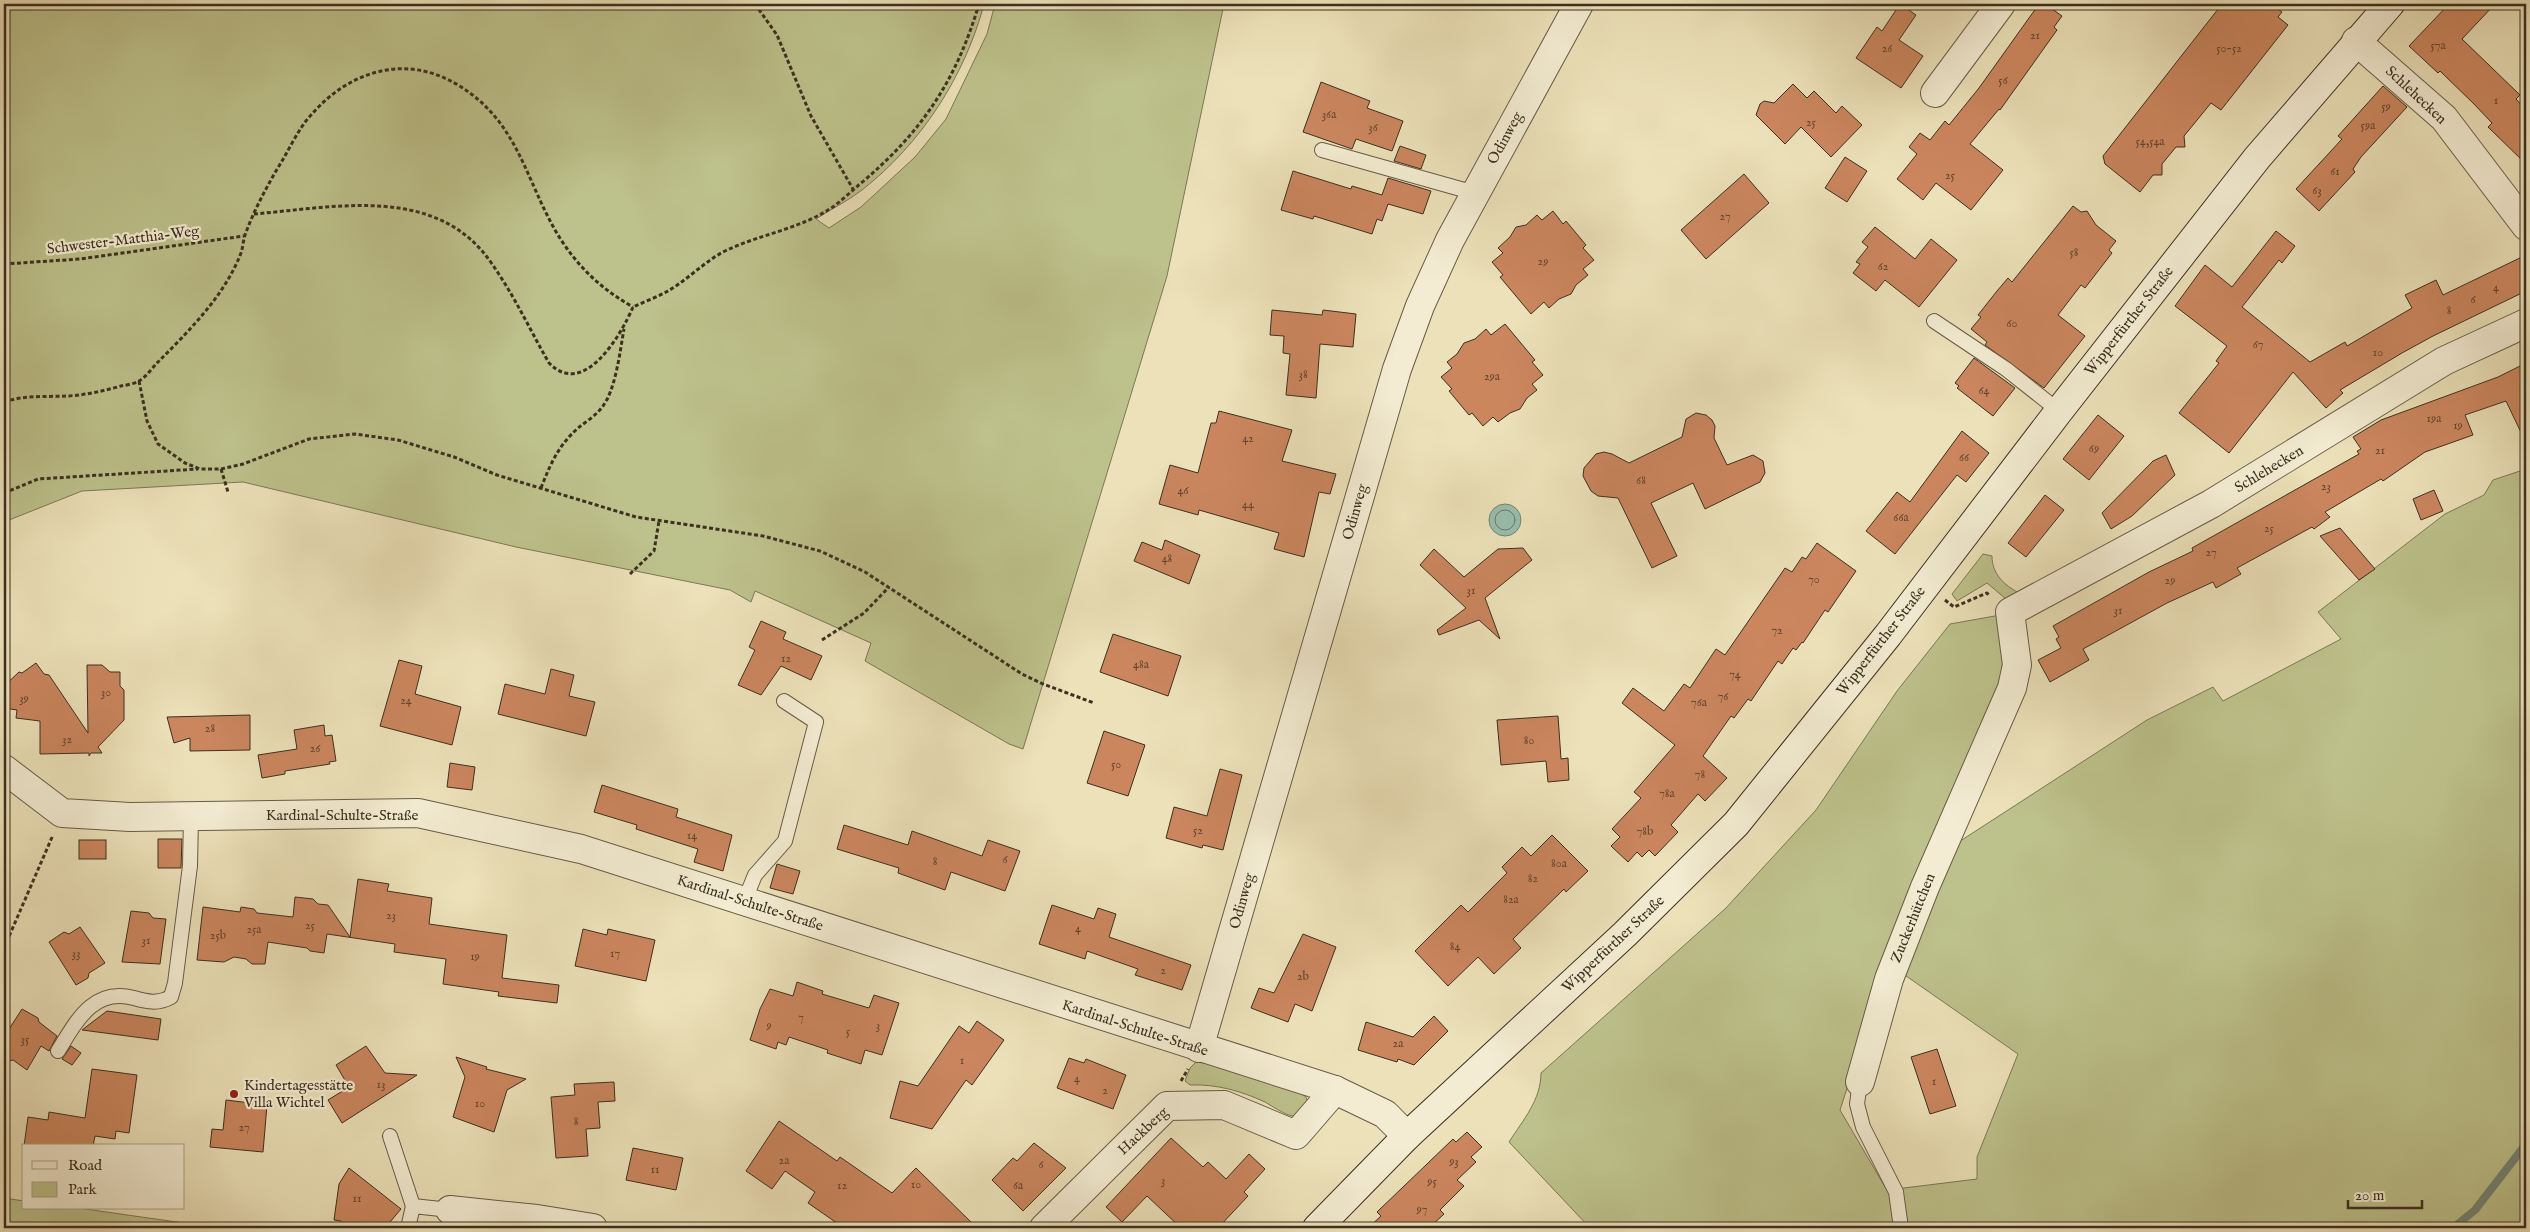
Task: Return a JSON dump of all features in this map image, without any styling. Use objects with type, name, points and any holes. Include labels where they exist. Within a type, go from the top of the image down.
[{"type":"street","name":"Odinweg","points":[[1199,1048],[1396,370],[1420,306],[1475,193],[1580,4]]},
{"type":"street","points":[[1935,93],[2001,4]]},
{"type":"street","name":"Wipperfürther Straße","points":[[1317,1228],[1407,1136],[1625,934],[1736,824],[1888,635],[2059,411],[2257,158],[2356,41],[2390,4]]},
{"type":"street","name":"Schlehecken","points":[[2356,41],[2444,118],[2526,226]]},
{"type":"street","name":"Schlehecken","points":[[2010,612],[2211,504],[2444,362],[2526,323]]},
{"type":"street","name":"Zuckerhütchen","points":[[1860,1082],[1889,979],[1924,887],[2012,688],[2017,665],[2010,612]]},
{"type":"street","points":[[4,769],[62,813]]},
{"type":"street","name":"Kardinal-Schulte-Straße","points":[[62,813],[130,817],[191,817],[418,813],[580,849],[1335,1090],[1385,1114],[1407,1136]]},
{"type":"street","name":"Hackberg","points":[[1044,1228],[1167,1106],[1224,1105],[1296,1135],[1335,1090]]},
{"type":"street","points":[[450,1210],[537,1219],[594,1228]]},
{"type":"lane","points":[[1322,150],[1475,193]]},
{"type":"lane","points":[[1934,321],[1999,364],[2059,411]]},
{"type":"lane","points":[[744,902],[755,875],[784,841],[816,722],[784,701]]},
{"type":"lane","points":[[58,1051],[78,1018],[94,1002],[110,997],[129,997],[147,1002],[161,1002],[171,997],[175,983],[190,866],[191,817]]},
{"type":"lane","name":"Zuckerhütchen","points":[[1860,1082],[1857,1104],[1863,1127],[1896,1192],[1901,1228]]},
{"type":"lane","points":[[390,1136],[413,1206],[408,1228]]},
{"type":"lane","points":[[413,1206],[450,1210]]},
{"type":"path","points":[[755,4],[777,35],[811,116],[853,190]]},
{"type":"path","points":[[541,488],[557,451],[607,400],[617,366],[624,327],[633,307],[668,291],[722,252],[748,240],[805,222],[830,210],[895,154],[930,112],[953,71],[972,29],[979,4]]},
{"type":"path","points":[[4,402],[23,398],[89,394],[139,381],[196,321],[214,297],[241,253],[244,236],[270,182],[309,116],[330,95],[363,75],[402,69],[420,71],[442,77],[457,84],[494,115],[517,147],[550,220],[570,253],[597,284],[633,307]]},
{"type":"path","points":[[254,214],[376,205],[435,216],[456,226],[492,263],[548,363],[561,372],[578,374],[588,369],[624,327]]},
{"type":"path","name":"Schwester-Matthia-Weg","points":[[4,264],[80,259],[244,236]]},
{"type":"path","points":[[139,381],[147,421],[158,444],[184,463],[200,469]]},
{"type":"path","points":[[4,493],[38,479],[221,469],[243,464],[309,440],[355,434],[398,440],[497,475],[636,517],[763,536],[798,544],[838,558],[888,587],[1022,674],[1094,703]]},
{"type":"path","points":[[221,469],[228,492]]},
{"type":"path","points":[[630,574],[654,551],[658,520]]},
{"type":"path","points":[[822,640],[864,613],[888,587]]},
{"type":"path","points":[[1954,607],[1987,593]]},
{"type":"path","points":[[4,948],[62,813]]},
{"type":"path","points":[[1167,1106],[1199,1048]]},
{"type":"path","points":[[4,1228],[38,1226],[52,1228]]},
{"type":"green space","points":[[4,4],[984,4],[976,31],[965,57],[938,107],[922,130],[883,172],[857,194],[816,219],[829,228],[861,207],[915,157],[946,119],[987,34],[995,4],[1224,4],[1167,276],[1023,749],[1009,744],[865,661],[871,643],[755,591],[751,602],[730,590],[516,547],[243,482],[82,491],[4,522]]},
{"type":"green space","points":[[2526,469],[2526,1228],[1590,1228],[1509,1142],[1535,1101],[1541,1073],[1726,908],[1816,810],[1897,691],[1950,624],[2006,614],[2010,669],[1880,986],[1840,1110],[1888,1192],[1904,1188],[1977,1179],[1977,1157],[2018,1054],[1899,971],[1951,847],[2147,720],[2213,687],[2223,701],[2341,639],[2318,612],[2445,514],[2484,495],[2493,480]]},
{"type":"green space","points":[[1983,554],[1992,556],[1997,574],[2008,586],[2019,593],[2006,599],[1987,583],[1957,601],[1952,594]]},
{"type":"green space","points":[[1196,1062],[1217,1065],[1300,1093],[1306,1097],[1309,1106],[1300,1114],[1293,1116],[1265,1102],[1238,1092],[1219,1087],[1190,1085],[1185,1081],[1190,1068]]},
{"type":"green space","points":[[4,1198],[22,1201],[22,1210],[92,1210],[219,1228],[4,1228]]},
{"type":"water","points":[[1505,504],[1516,509],[1521,520],[1516,531],[1505,536],[1494,531],[1489,520],[1494,509]]},
{"type":"building","points":[[1900,4],[1916,15],[1899,40],[1923,56],[1901,88],[1856,58],[1877,27],[1882,31]]},
{"type":"building","points":[[2039,4],[2045,4],[2062,16],[2054,27],[2057,30],[2000,110],[1970,144],[2003,170],[1971,210],[1936,183],[1923,200],[1897,179],[1917,154],[1909,147],[1920,133],[1930,140],[1945,121],[1949,125],[1979,88]]},
{"type":"building","points":[[2222,4],[2271,4],[2282,12],[2278,17],[2288,25],[2221,110],[2211,103],[2184,136],[2185,147],[2176,147],[2162,164],[2162,175],[2153,175],[2140,192],[2105,164],[2103,156]]},
{"type":"building","points":[[2449,4],[2495,4],[2462,39],[2520,95],[2516,99],[2526,110],[2526,164],[2488,127],[2492,123],[2474,104],[2440,71],[2438,73],[2409,46]]},
{"type":"building","points":[[1321,82],[1370,101],[1367,108],[1403,121],[1392,151],[1356,139],[1352,149],[1303,132]]},
{"type":"building","points":[[1793,84],[1807,98],[1814,91],[1836,113],[1842,106],[1862,125],[1831,157],[1801,127],[1785,144],[1756,115],[1760,104],[1764,101],[1774,103]]},
{"type":"building","points":[[2383,86],[2407,107],[2361,157],[2353,169],[2355,172],[2319,211],[2296,189],[2342,139],[2338,136]]},
{"type":"building","points":[[1400,146],[1426,155],[1421,169],[1394,161]]},
{"type":"building","points":[[1845,157],[1867,171],[1847,202],[1825,188]]},
{"type":"building","points":[[1293,171],[1351,189],[1352,186],[1382,195],[1388,178],[1431,191],[1423,214],[1388,204],[1382,221],[1377,219],[1372,234],[1314,216],[1313,219],[1281,210]]},
{"type":"building","points":[[1744,174],[1769,203],[1706,259],[1681,230]]},
{"type":"building","points":[[2073,206],[2081,212],[2087,211],[2096,225],[2116,241],[2109,250],[2112,253],[2085,288],[2081,285],[2058,315],[2085,336],[2044,388],[1985,345],[1987,342],[1971,329],[1981,317],[1978,315],[1997,291],[2008,278],[2012,282]]},
{"type":"building","points":[[1553,211],[1563,224],[1566,221],[1586,245],[1583,248],[1594,260],[1583,269],[1588,275],[1576,285],[1571,294],[1559,299],[1549,308],[1544,302],[1531,314],[1500,277],[1503,275],[1492,262],[1503,253],[1498,248],[1510,237],[1516,227],[1526,225],[1537,215],[1542,220]]},
{"type":"building","points":[[1875,227],[1915,259],[1931,239],[1957,260],[1919,307],[1885,280],[1876,291],[1853,273],[1860,264],[1856,262],[1868,247],[1862,242]]},
{"type":"building","points":[[2276,231],[2295,246],[2282,263],[2279,260],[2242,307],[2310,362],[2345,342],[2347,346],[2412,308],[2405,295],[2436,280],[2443,295],[2526,255],[2526,291],[2402,353],[2340,390],[2343,393],[2326,408],[2293,372],[2229,453],[2179,413],[2219,363],[2216,361],[2227,346],[2175,306],[2205,265],[2232,287]]},
{"type":"building","points":[[1272,310],[1322,315],[1323,310],[1356,314],[1353,347],[1320,344],[1316,398],[1286,395],[1290,354],[1283,353],[1284,336],[1270,335]]},
{"type":"building","points":[[1505,324],[1535,360],[1532,362],[1543,375],[1532,384],[1537,390],[1527,398],[1520,409],[1510,413],[1498,422],[1493,417],[1483,426],[1472,413],[1469,415],[1449,391],[1452,389],[1441,377],[1452,368],[1447,362],[1457,354],[1464,343],[1475,339],[1486,329],[1491,335]]},
{"type":"building","points":[[1974,358],[2015,388],[1993,416],[1957,388],[1959,386],[1955,383]]},
{"type":"building","points":[[2526,363],[2526,443],[2506,401],[2465,415],[2473,435],[2425,452],[2383,481],[2381,479],[2325,512],[2330,517],[2314,529],[2312,527],[2237,568],[2241,574],[2216,588],[2213,582],[2167,603],[2083,649],[2089,660],[2050,682],[2038,660],[2061,648],[2056,639],[2059,637],[2053,626],[2149,572],[2193,551],[2192,548],[2359,454],[2357,451],[2361,449],[2353,437],[2381,420],[2498,377]]},
{"type":"building","points":[[1219,411],[1292,430],[1282,461],[1336,474],[1330,494],[1319,492],[1304,557],[1274,549],[1279,533],[1199,510],[1198,515],[1159,504],[1170,465],[1198,473],[1211,423],[1216,423]]},
{"type":"building","points":[[1696,413],[1706,415],[1712,420],[1715,426],[1714,438],[1727,465],[1753,455],[1763,461],[1765,473],[1760,482],[1705,509],[1693,483],[1651,503],[1677,556],[1652,568],[1618,498],[1598,496],[1591,491],[1583,476],[1584,468],[1596,454],[1604,452],[1612,454],[1629,463],[1682,437],[1686,419]]},
{"type":"building","points":[[2098,415],[2124,436],[2089,480],[2063,459]]},
{"type":"building","points":[[1962,431],[1989,453],[1966,482],[1957,475],[1895,554],[1866,531],[1897,492],[1910,502]]},
{"type":"building","points":[[2166,455],[2175,475],[2132,516],[2111,529],[2102,513],[2153,461]]},
{"type":"building","points":[[2434,490],[2443,511],[2421,520],[2413,499]]},
{"type":"building","points":[[2045,495],[2064,510],[2026,557],[2008,543]]},
{"type":"building","points":[[2340,528],[2375,569],[2359,580],[2320,536]]},
{"type":"building","points":[[1165,540],[1200,555],[1189,584],[1134,561],[1142,542],[1162,550]]},
{"type":"building","points":[[1817,543],[1856,571],[1828,612],[1825,610],[1803,643],[1796,650],[1793,648],[1782,664],[1778,661],[1751,701],[1748,699],[1734,718],[1731,716],[1703,756],[1727,778],[1705,801],[1698,794],[1671,825],[1678,832],[1655,856],[1649,850],[1642,857],[1637,852],[1628,862],[1611,846],[1620,837],[1612,829],[1641,798],[1634,792],[1675,745],[1622,703],[1633,688],[1664,711],[1684,684],[1690,688],[1716,649],[1725,655],[1785,568],[1792,572],[1802,557],[1806,559]]},
{"type":"building","points":[[1523,548],[1532,560],[1485,598],[1500,639],[1479,620],[1439,635],[1437,630],[1466,608],[1420,565],[1434,549],[1464,577],[1498,549]]},
{"type":"building","points":[[761,621],[786,632],[783,639],[822,656],[811,680],[781,666],[761,695],[738,685],[755,650],[749,647]]},
{"type":"building","points":[[1113,634],[1181,656],[1168,696],[1100,672]]},
{"type":"building","points":[[399,660],[422,666],[415,694],[461,707],[452,745],[380,726]]},
{"type":"building","points":[[36,663],[44,674],[49,675],[88,733],[87,665],[102,665],[110,672],[120,672],[120,686],[124,690],[124,720],[98,747],[102,753],[91,753],[89,756],[89,753],[40,754],[40,721],[16,718],[17,710],[4,708],[4,686],[19,672],[22,673]]},
{"type":"building","points":[[551,669],[574,675],[569,696],[595,702],[586,736],[498,714],[505,684],[545,694]]},
{"type":"building","points":[[250,715],[250,750],[190,751],[190,738],[174,743],[167,717]]},
{"type":"building","points":[[1558,716],[1561,759],[1568,758],[1569,780],[1548,782],[1546,761],[1501,765],[1497,720]]},
{"type":"building","points":[[324,725],[325,736],[332,735],[336,761],[329,762],[330,764],[285,771],[285,774],[262,778],[258,755],[297,749],[294,730]]},
{"type":"building","points":[[1104,731],[1145,745],[1128,796],[1087,783]]},
{"type":"building","points":[[450,763],[475,767],[472,790],[447,787]]},
{"type":"building","points":[[1220,769],[1242,775],[1223,850],[1203,845],[1202,848],[1166,838],[1174,807],[1207,816]]},
{"type":"building","points":[[602,785],[678,809],[676,817],[732,835],[723,871],[694,862],[698,849],[636,829],[637,825],[594,812]]},
{"type":"building","points":[[844,825],[908,845],[912,831],[982,856],[988,840],[1020,851],[1005,891],[951,872],[945,890],[898,873],[899,868],[837,849]]},
{"type":"building","points":[[1552,835],[1588,871],[1566,892],[1564,889],[1513,939],[1521,948],[1494,974],[1478,957],[1448,986],[1415,951],[1461,905],[1468,912],[1507,873],[1502,867],[1522,847],[1531,856]]},
{"type":"building","points":[[158,839],[182,839],[181,868],[158,868]]},
{"type":"building","points":[[79,840],[106,840],[106,859],[79,859]]},
{"type":"building","points":[[777,864],[800,871],[793,894],[770,888]]},
{"type":"building","points":[[358,879],[389,884],[387,891],[432,898],[429,924],[507,935],[502,978],[559,985],[557,1003],[498,996],[499,992],[443,984],[446,959],[394,952],[395,944],[327,934],[324,953],[310,951],[307,948],[268,942],[265,964],[252,964],[246,959],[234,957],[224,962],[197,960],[203,907],[240,912],[241,907],[254,909],[257,913],[293,917],[295,897],[313,899],[318,904],[328,905],[350,937]]},
{"type":"building","points":[[1052,905],[1094,919],[1098,908],[1116,914],[1109,937],[1191,965],[1182,990],[1135,975],[1138,969],[1087,951],[1085,959],[1039,944]]},
{"type":"building","points":[[131,911],[149,913],[153,918],[166,919],[160,964],[122,962]]},
{"type":"building","points":[[80,927],[105,963],[89,973],[88,978],[76,985],[49,942],[64,932],[69,934]]},
{"type":"building","points":[[583,929],[607,935],[608,929],[655,940],[646,981],[575,966]]},
{"type":"building","points":[[1303,934],[1336,947],[1312,1011],[1295,1004],[1288,1022],[1251,1008],[1259,988],[1274,993]]},
{"type":"building","points":[[797,982],[823,991],[822,994],[869,1008],[874,995],[899,1003],[882,1055],[865,1050],[861,1064],[827,1053],[828,1050],[789,1037],[786,1045],[778,1042],[776,1049],[750,1040],[760,1009],[770,989],[793,996]]},
{"type":"building","points":[[22,1009],[38,1018],[39,1022],[57,1036],[49,1051],[41,1046],[27,1070],[13,1060],[4,1062],[4,1037]]},
{"type":"building","points":[[107,1011],[161,1019],[158,1040],[82,1030]]},
{"type":"building","points":[[1434,1016],[1448,1031],[1414,1065],[1398,1059],[1397,1062],[1358,1050],[1366,1022],[1413,1037]]},
{"type":"building","points":[[977,1021],[1004,1040],[972,1085],[966,1080],[932,1129],[890,1118],[900,1081],[918,1086],[959,1026],[969,1033]]},
{"type":"building","points":[[71,1046],[81,1053],[72,1065],[62,1059]]},
{"type":"building","points":[[366,1046],[385,1073],[417,1075],[342,1123],[328,1100],[349,1087],[336,1065]]},
{"type":"building","points":[[1937,1049],[1956,1106],[1930,1114],[1911,1057]]},
{"type":"building","points":[[456,1057],[487,1067],[486,1069],[526,1079],[507,1090],[494,1132],[453,1117],[465,1077]]},
{"type":"building","points":[[1069,1058],[1084,1063],[1086,1059],[1126,1075],[1113,1109],[1057,1088]]},
{"type":"building","points":[[92,1069],[137,1075],[129,1133],[116,1131],[115,1139],[95,1136],[93,1144],[24,1144],[28,1117],[48,1120],[49,1112],[85,1118]]},
{"type":"building","points":[[614,1082],[615,1101],[598,1102],[600,1128],[586,1129],[588,1156],[556,1158],[551,1097],[575,1095],[574,1084]]},
{"type":"building","points":[[226,1100],[267,1105],[263,1152],[210,1147],[212,1129],[223,1130]]},
{"type":"building","points":[[779,1121],[837,1161],[840,1157],[892,1193],[916,1168],[977,1228],[844,1228],[808,1203],[815,1192],[785,1171],[772,1189],[746,1171]]},
{"type":"building","points":[[1467,1132],[1482,1147],[1471,1157],[1476,1162],[1457,1180],[1464,1186],[1440,1210],[1444,1214],[1429,1228],[1368,1228],[1381,1216],[1377,1212],[1453,1139],[1456,1142]]},
{"type":"building","points":[[1171,1138],[1203,1167],[1208,1162],[1226,1179],[1249,1154],[1265,1169],[1244,1192],[1248,1196],[1218,1228],[1181,1228],[1147,1196],[1122,1222],[1106,1207]]},
{"type":"building","points":[[1034,1143],[1066,1168],[1023,1211],[992,1180],[1013,1158],[1017,1161]]},
{"type":"building","points":[[633,1148],[683,1158],[676,1190],[626,1180]]},
{"type":"building","points":[[349,1168],[401,1209],[385,1228],[340,1228],[341,1221],[334,1220],[339,1184]]},
{"type":"waterway","points":[[2453,1228],[2475,1210],[2526,1144]]},
{"type":"place","name":"Kindertagesstätte Villa Wichtel","points":[[234,1094]]}]
